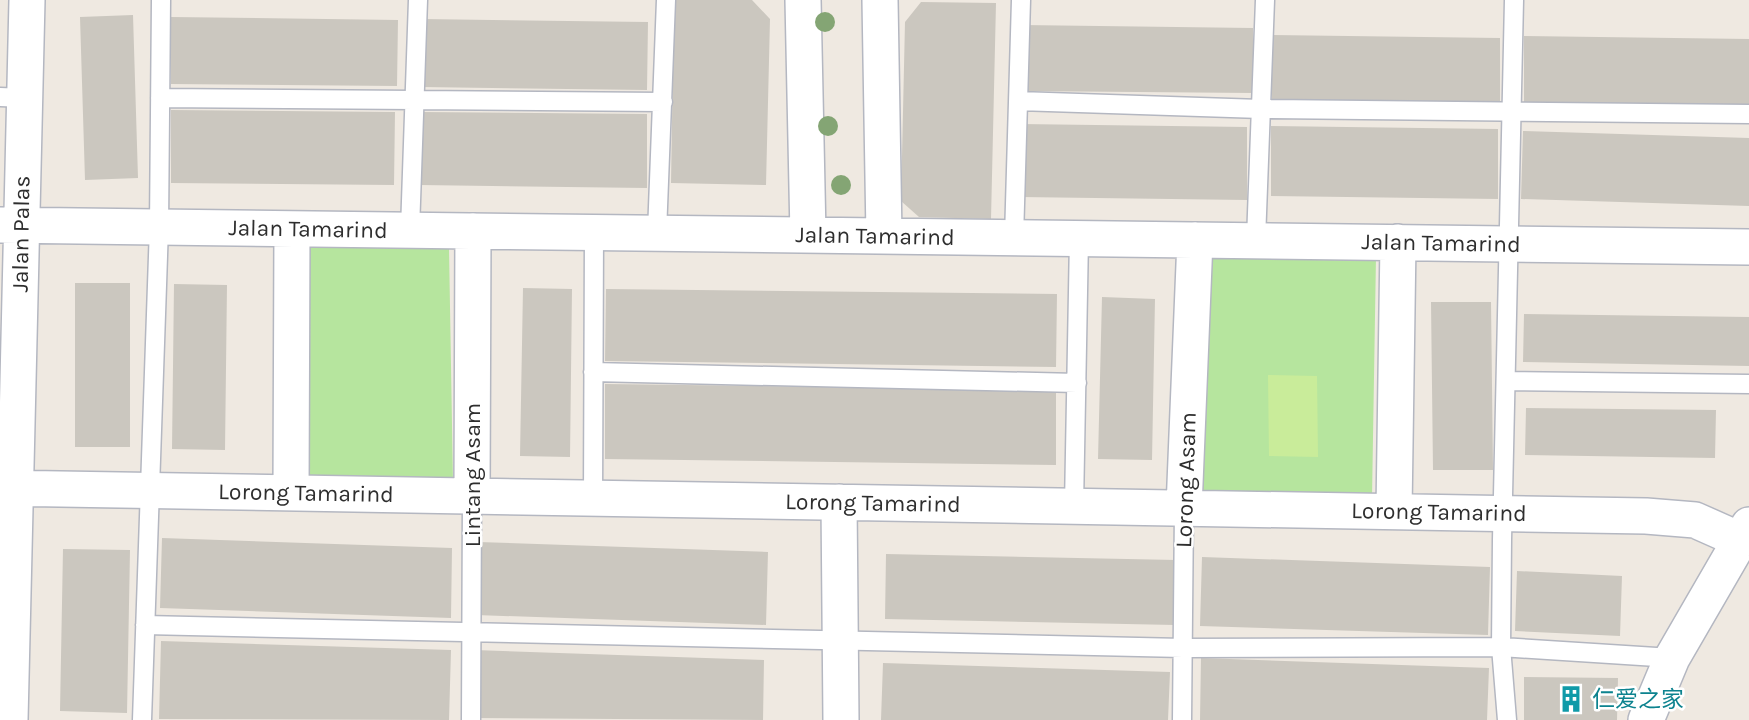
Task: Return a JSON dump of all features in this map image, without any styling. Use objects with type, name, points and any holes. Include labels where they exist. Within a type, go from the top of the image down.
[{"type":"street","name":"Jalan Palas","points":[[10,720],[6,628],[12,97],[27,0]]},
{"type":"street","points":[[803,0],[808,235]]},
{"type":"street","points":[[880,0],[884,236]]},
{"type":"street","name":"Jalan Tamarind","points":[[11,225],[1749,247]]},
{"type":"street","points":[[291,492],[292,229]]},
{"type":"street","name":"Lintang Asam","points":[[472,496],[474,231]]},
{"type":"street","name":"Lorong Asam","points":[[1184,508],[1195,240]]},
{"type":"street","points":[[1394,512],[1398,242]]},
{"type":"street","name":"Lorong Tamarind","points":[[8,488],[1503,513],[1695,520],[1745,533]]},
{"type":"street","points":[[839,502],[841,720]]},
{"type":"street","points":[[1646,720],[1672,658],[1745,533]]},
{"type":"lane","points":[[142,720],[159,227],[160,0]]},
{"type":"lane","points":[[410,230],[418,0]]},
{"type":"lane","points":[[657,233],[666,0]]},
{"type":"lane","points":[[1014,238],[1021,0]]},
{"type":"lane","points":[[1256,240],[1265,0]]},
{"type":"lane","points":[[1507,720],[1501,647],[1514,0]]},
{"type":"lane","points":[[160,98],[663,103]]},
{"type":"lane","points":[[1018,101],[1261,109],[1749,114]]},
{"type":"lane","points":[[593,498],[594,233]]},
{"type":"lane","points":[[1074,506],[1079,238]]},
{"type":"lane","points":[[593,372],[1077,383]]},
{"type":"lane","points":[[1506,381],[1749,384]]},
{"type":"lane","name":"Lintang Asam","points":[[471,720],[472,496]]},
{"type":"lane","name":"Lorong Asam","points":[[1182,720],[1184,508]]},
{"type":"lane","points":[[145,625],[1183,648],[1501,647],[1672,658]]},
{"type":"green space","points":[[300,246],[449,248],[453,483],[299,483]]},
{"type":"green space","points":[[1206,253],[1376,256],[1372,498],[1203,496]]},
{"type":"green space","points":[[1268,375],[1317,376],[1318,457],[1269,456]]},
{"type":"building","points":[[674,0],[752,0],[770,19],[766,185],[671,183]]},
{"type":"building","points":[[921,2],[996,3],[991,219],[919,217],[901,201],[905,22]]},
{"type":"building","points":[[133,15],[138,178],[85,180],[80,17]]},
{"type":"building","points":[[171,17],[398,20],[397,86],[171,84]]},
{"type":"building","points":[[422,19],[648,22],[647,90],[421,87]]},
{"type":"building","points":[[1022,25],[1253,28],[1253,93],[1022,91]]},
{"type":"building","points":[[1272,35],[1500,38],[1500,104],[1272,101]]},
{"type":"building","points":[[1524,36],[1749,39],[1749,108],[1524,105]]},
{"type":"building","points":[[171,110],[395,112],[394,185],[171,183]]},
{"type":"building","points":[[421,112],[647,114],[647,188],[420,185]]},
{"type":"building","points":[[1020,124],[1247,127],[1247,200],[1020,197]]},
{"type":"building","points":[[1271,126],[1498,129],[1498,199],[1271,196]]},
{"type":"building","points":[[1523,131],[1749,138],[1749,206],[1521,199]]},
{"type":"building","points":[[75,283],[130,283],[130,447],[75,447]]},
{"type":"building","points":[[174,284],[227,285],[225,450],[172,449]]},
{"type":"building","points":[[523,288],[572,289],[570,457],[520,456]]},
{"type":"building","points":[[606,289],[1057,294],[1056,367],[605,361]]},
{"type":"building","points":[[1102,297],[1155,299],[1152,460],[1098,459]]},
{"type":"building","points":[[1431,302],[1491,302],[1493,470],[1433,470]]},
{"type":"building","points":[[1524,314],[1749,317],[1749,366],[1523,362]]},
{"type":"building","points":[[605,384],[1056,390],[1056,465],[605,459]]},
{"type":"building","points":[[1526,408],[1716,410],[1715,458],[1525,455]]},
{"type":"building","points":[[162,538],[452,548],[451,618],[160,608]]},
{"type":"building","points":[[478,542],[768,552],[766,625],[476,615]]},
{"type":"building","points":[[63,549],[130,550],[127,713],[60,711]]},
{"type":"building","points":[[886,554],[1176,560],[1175,625],[885,619]]},
{"type":"building","points":[[1202,557],[1490,567],[1488,635],[1200,626]]},
{"type":"building","points":[[1517,571],[1622,576],[1620,636],[1515,631]]},
{"type":"building","points":[[161,641],[451,650],[449,720],[159,719]]},
{"type":"building","points":[[474,650],[764,660],[763,720],[473,718]]},
{"type":"building","points":[[1201,658],[1489,668],[1487,720],[1200,720]]},
{"type":"building","points":[[883,663],[1170,672],[1168,720],[881,720]]},
{"type":"building","name":"仁爱之家","points":[[1524,677],[1618,678],[1617,720],[1524,720]]},
{"type":"place","name":"仁爱之家","points":[[1571,699]]}]
